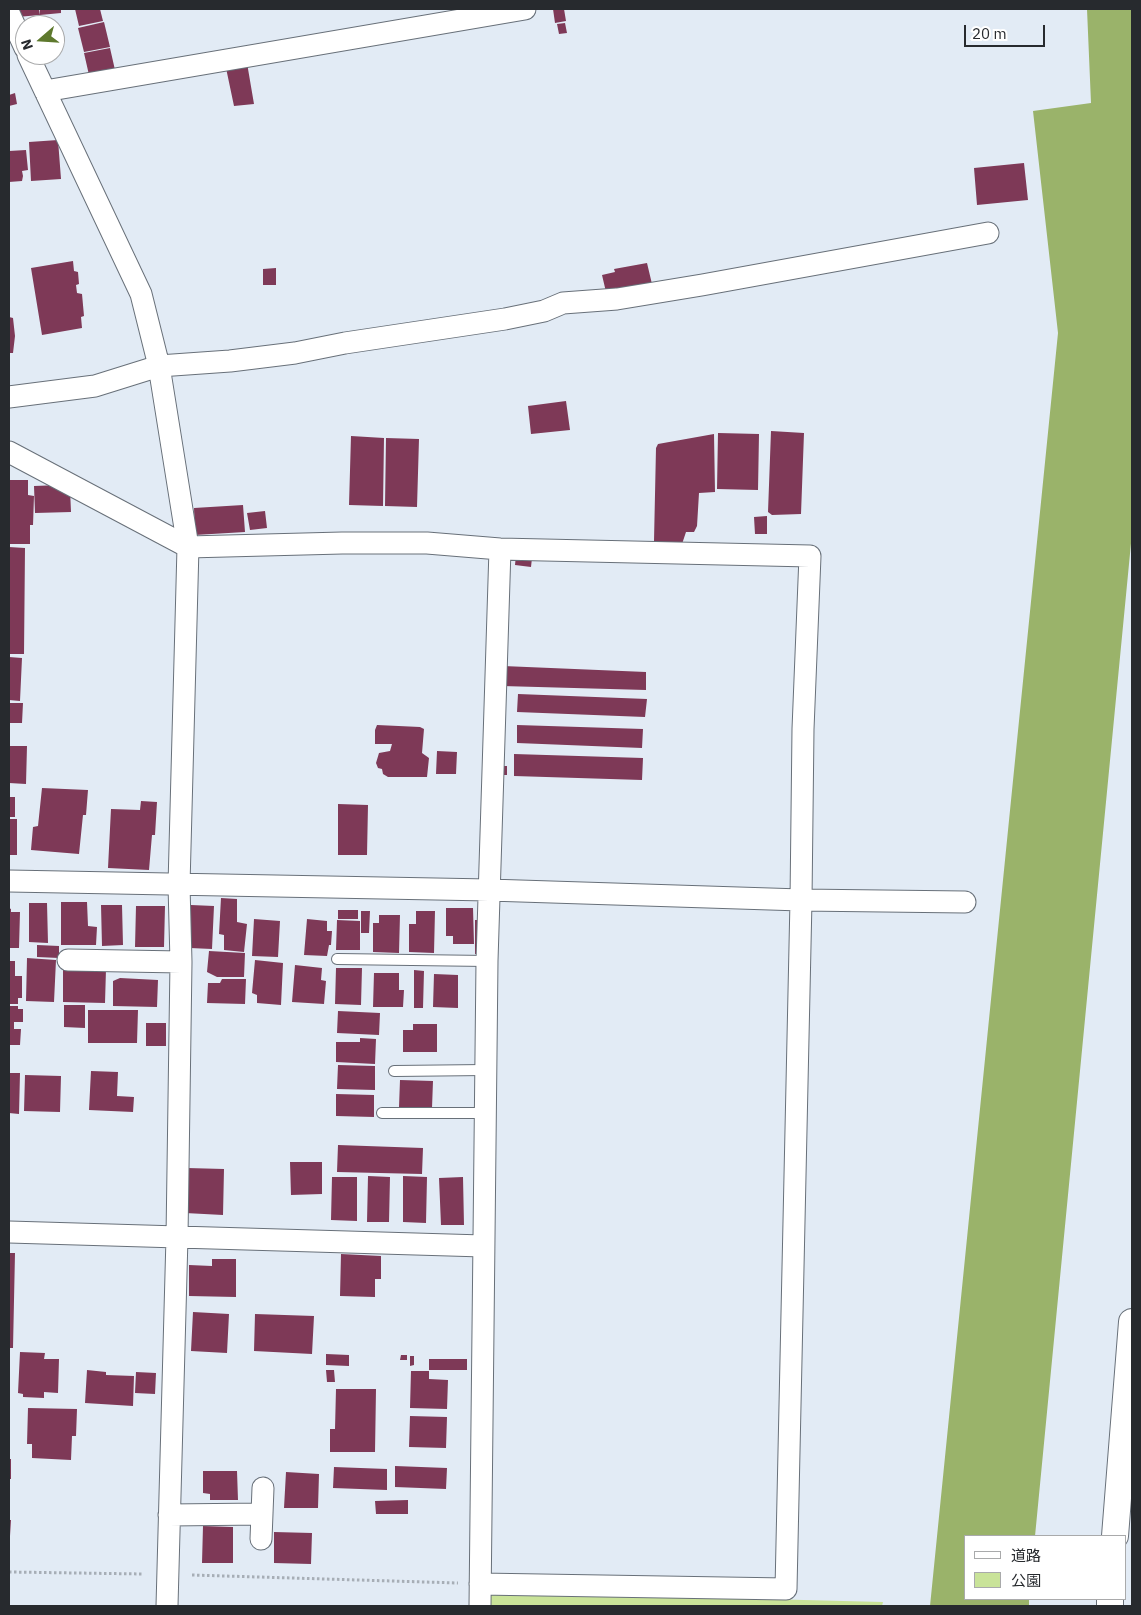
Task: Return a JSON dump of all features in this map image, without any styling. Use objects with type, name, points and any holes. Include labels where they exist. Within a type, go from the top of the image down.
[{"type":"street","points":[[45,91],[525,9]]},
{"type":"street","points":[[9,13],[15,26]]},
{"type":"street","points":[[33,65],[141,294],[159,366],[188,547],[179,885],[181,962],[176,1237],[166,1606]]},
{"type":"street","points":[[9,397],[95,386],[159,366],[230,361],[295,353],[345,343],[505,319],[544,311],[564,303],[617,299],[988,233]]},
{"type":"street","points":[[9,452],[188,547],[427,543],[500,548],[810,556],[803,729],[786,1589],[480,1584]]},
{"type":"street","points":[[480,1606],[487,961],[500,548]]},
{"type":"street","points":[[9,881],[489,890],[801,900],[965,902]]},
{"type":"street","points":[[68,960],[181,962]]},
{"type":"street","points":[[9,1232],[483,1246]]},
{"type":"street","points":[[1115,1535],[1132,1322]]},
{"type":"street","points":[[261,1539],[263,1488]]},
{"type":"street","points":[[169,1515],[262,1514]]},
{"type":"lane","points":[[337,959],[487,961]]},
{"type":"lane","points":[[394,1072],[485,1070]]},
{"type":"lane","points":[[382,1113],[485,1113]]},
{"type":"path","points":[[9,1572],[167,1574],[480,1584]]},
{"type":"green space","points":[[1087,9],[1132,9],[1132,533],[1035,1535],[964,1535],[964,1600],[1029,1600],[1029,1606],[930,1606],[1058,333],[1033,111],[1091,103]]},
{"type":"green space","points":[[487,1592],[883,1602],[882,1606],[486,1606]]},
{"type":"building","points":[[16,9],[39,9],[40,15],[17,15]]},
{"type":"building","points":[[40,9],[61,9],[61,13],[40,15]]},
{"type":"building","points":[[75,9],[100,9],[103,21],[79,26]]},
{"type":"building","points":[[553,9],[564,9],[566,21],[555,23]]},
{"type":"building","points":[[104,22],[110,47],[84,52],[78,28]]},
{"type":"building","points":[[565,23],[567,33],[559,34],[557,24]]},
{"type":"building","points":[[110,48],[115,70],[89,75],[84,53]]},
{"type":"building","points":[[247,63],[254,104],[234,106],[226,68]]},
{"type":"building","points":[[15,93],[17,104],[9,106],[9,95]]},
{"type":"building","points":[[58,140],[61,179],[31,181],[29,142]]},
{"type":"building","points":[[26,150],[28,170],[22,171],[22,181],[9,182],[9,151]]},
{"type":"building","points":[[1024,163],[1028,200],[977,205],[974,168]]},
{"type":"building","points":[[73,261],[74,271],[78,272],[79,284],[76,285],[77,293],[82,294],[84,316],[81,317],[82,328],[42,335],[31,268]]},
{"type":"building","points":[[647,263],[652,284],[606,292],[602,275],[615,272],[614,269]]},
{"type":"building","points":[[276,268],[276,285],[263,285],[263,269]]},
{"type":"building","points":[[9,317],[13,318],[15,336],[13,353],[9,353]]},
{"type":"building","points":[[566,401],[570,430],[531,434],[528,406]]},
{"type":"building","points":[[771,431],[804,433],[801,514],[772,515],[768,512]]},
{"type":"building","points":[[718,433],[759,434],[758,490],[717,489]]},
{"type":"building","points":[[714,434],[715,492],[699,493],[697,526],[694,532],[686,532],[682,544],[659,544],[654,541],[656,448],[658,444]]},
{"type":"building","points":[[351,436],[384,438],[383,506],[349,505]]},
{"type":"building","points":[[386,438],[419,439],[417,507],[385,506]]},
{"type":"building","points":[[9,480],[28,480],[28,495],[34,496],[33,525],[30,525],[30,544],[9,544]]},
{"type":"building","points":[[61,485],[70,489],[71,512],[35,513],[34,486]]},
{"type":"building","points":[[243,505],[245,532],[195,535],[194,508]]},
{"type":"building","points":[[265,511],[267,528],[250,530],[247,513]]},
{"type":"building","points":[[767,516],[767,534],[755,534],[754,517]]},
{"type":"building","points":[[9,547],[25,548],[24,654],[9,654]]},
{"type":"building","points":[[516,555],[532,558],[531,567],[515,565]]},
{"type":"building","points":[[9,657],[22,658],[20,701],[9,700]]},
{"type":"building","points":[[503,666],[646,672],[646,690],[502,686]]},
{"type":"building","points":[[518,694],[647,699],[645,717],[517,712]]},
{"type":"building","points":[[9,703],[23,703],[22,723],[9,723]]},
{"type":"building","points":[[377,725],[420,727],[424,729],[422,753],[429,758],[427,777],[388,777],[383,774],[382,769],[378,768],[376,763],[379,753],[390,751],[392,744],[375,744]]},
{"type":"building","points":[[517,725],[643,729],[642,748],[517,743]]},
{"type":"building","points":[[9,746],[27,746],[26,784],[9,783]]},
{"type":"building","points":[[437,751],[457,752],[456,774],[436,774]]},
{"type":"building","points":[[514,754],[643,758],[642,780],[514,776]]},
{"type":"building","points":[[500,766],[507,766],[507,775],[500,775]]},
{"type":"building","points":[[42,788],[88,790],[86,815],[83,815],[79,854],[31,850],[33,827],[38,826]]},
{"type":"building","points":[[9,797],[15,797],[15,817],[9,817]]},
{"type":"building","points":[[141,801],[157,802],[155,835],[152,835],[149,870],[108,868],[111,809],[140,810]]},
{"type":"building","points":[[338,804],[368,805],[367,855],[338,855]]},
{"type":"building","points":[[9,819],[17,819],[17,855],[9,855]]},
{"type":"building","points":[[221,898],[237,899],[237,922],[247,924],[244,952],[224,950],[224,935],[219,934]]},
{"type":"building","points":[[61,902],[87,902],[88,926],[97,927],[96,945],[61,945]]},
{"type":"building","points":[[29,903],[47,903],[48,943],[29,942]]},
{"type":"building","points":[[101,905],[122,905],[123,945],[102,946]]},
{"type":"building","points":[[191,905],[214,906],[212,949],[190,948]]},
{"type":"building","points":[[136,906],[165,906],[164,947],[135,947]]},
{"type":"building","points":[[9,908],[11,912],[20,912],[19,948],[9,948]]},
{"type":"building","points":[[446,908],[473,908],[474,944],[453,944],[453,936],[446,936]]},
{"type":"building","points":[[338,910],[358,910],[358,919],[338,919]]},
{"type":"building","points":[[361,911],[370,911],[369,933],[361,933]]},
{"type":"building","points":[[416,911],[435,911],[434,953],[409,952],[409,924],[416,924]]},
{"type":"building","points":[[379,915],[400,915],[399,953],[373,952],[373,923],[379,923]]},
{"type":"building","points":[[254,919],[280,921],[278,957],[252,956]]},
{"type":"building","points":[[307,919],[327,921],[327,931],[332,931],[331,945],[329,945],[327,956],[304,955]]},
{"type":"building","points":[[337,920],[360,921],[360,950],[336,950]]},
{"type":"building","points":[[475,920],[481,920],[480,954],[475,954]]},
{"type":"building","points":[[37,945],[59,946],[59,958],[37,957]]},
{"type":"building","points":[[209,951],[245,953],[244,977],[217,977],[207,972]]},
{"type":"building","points":[[27,958],[56,960],[54,1002],[26,1001]]},
{"type":"building","points":[[255,960],[283,963],[281,1005],[257,1003],[257,995],[252,993]]},
{"type":"building","points":[[9,961],[15,961],[15,976],[22,976],[22,998],[18,998],[18,1004],[9,1004]]},
{"type":"building","points":[[295,965],[322,968],[321,980],[326,981],[324,1004],[292,1002]]},
{"type":"building","points":[[336,968],[362,968],[361,1005],[335,1004]]},
{"type":"building","points":[[63,969],[106,969],[105,1003],[63,1002]]},
{"type":"building","points":[[414,970],[424,971],[423,1008],[414,1008]]},
{"type":"building","points":[[374,973],[399,973],[399,990],[404,990],[403,1007],[373,1007]]},
{"type":"building","points":[[434,974],[458,975],[458,1008],[433,1007]]},
{"type":"building","points":[[120,978],[158,980],[157,1007],[113,1006],[113,981]]},
{"type":"building","points":[[222,979],[246,979],[245,1004],[207,1003],[208,983],[220,983]]},
{"type":"building","points":[[64,1005],[85,1005],[85,1028],[64,1027]]},
{"type":"building","points":[[9,1006],[18,1006],[18,1009],[23,1009],[23,1022],[14,1022],[14,1029],[21,1029],[20,1045],[9,1045]]},
{"type":"building","points":[[88,1010],[138,1010],[137,1043],[88,1043]]},
{"type":"building","points":[[338,1011],[380,1013],[379,1035],[337,1033]]},
{"type":"building","points":[[146,1023],[166,1023],[166,1046],[146,1046]]},
{"type":"building","points":[[413,1024],[437,1024],[437,1052],[403,1052],[403,1030],[413,1030]]},
{"type":"building","points":[[360,1038],[376,1039],[375,1064],[336,1062],[336,1042],[360,1042]]},
{"type":"building","points":[[338,1065],[375,1066],[375,1090],[337,1089]]},
{"type":"building","points":[[91,1071],[118,1072],[117,1096],[134,1097],[133,1112],[89,1110]]},
{"type":"building","points":[[9,1073],[20,1073],[19,1114],[9,1113]]},
{"type":"building","points":[[25,1075],[61,1076],[60,1112],[24,1111]]},
{"type":"building","points":[[400,1080],[433,1081],[432,1108],[399,1107]]},
{"type":"building","points":[[336,1094],[374,1095],[374,1117],[336,1116]]},
{"type":"building","points":[[338,1145],[423,1148],[422,1174],[337,1172]]},
{"type":"building","points":[[290,1162],[322,1162],[322,1194],[291,1195]]},
{"type":"building","points":[[187,1168],[224,1169],[223,1215],[185,1213]]},
{"type":"building","points":[[368,1176],[390,1177],[389,1222],[367,1222]]},
{"type":"building","points":[[403,1176],[427,1177],[426,1223],[403,1222]]},
{"type":"building","points":[[332,1177],[357,1177],[357,1221],[331,1220]]},
{"type":"building","points":[[463,1177],[464,1225],[441,1225],[439,1178]]},
{"type":"building","points":[[9,1253],[15,1253],[13,1348],[9,1348]]},
{"type":"building","points":[[341,1254],[381,1256],[381,1279],[375,1279],[375,1297],[340,1296]]},
{"type":"building","points":[[212,1259],[236,1259],[236,1297],[189,1296],[189,1265],[212,1266]]},
{"type":"building","points":[[193,1312],[229,1314],[227,1353],[191,1351]]},
{"type":"building","points":[[255,1314],[314,1316],[312,1354],[254,1351]]},
{"type":"building","points":[[20,1352],[45,1353],[44,1359],[59,1359],[58,1393],[44,1392],[44,1398],[23,1397],[23,1394],[18,1393]]},
{"type":"building","points":[[326,1354],[349,1355],[349,1366],[326,1365]]},
{"type":"building","points":[[401,1355],[407,1355],[407,1360],[400,1360]]},
{"type":"building","points":[[410,1356],[414,1356],[414,1365],[410,1366]]},
{"type":"building","points":[[429,1359],[467,1359],[467,1370],[429,1370]]},
{"type":"building","points":[[87,1370],[106,1372],[106,1375],[134,1376],[133,1406],[85,1403]]},
{"type":"building","points":[[326,1370],[334,1370],[335,1382],[327,1382]]},
{"type":"building","points":[[411,1371],[429,1371],[429,1379],[448,1380],[447,1409],[410,1408]]},
{"type":"building","points":[[136,1372],[156,1373],[155,1394],[135,1393]]},
{"type":"building","points":[[336,1389],[376,1389],[375,1452],[330,1452],[330,1429],[335,1429]]},
{"type":"building","points":[[28,1408],[77,1409],[76,1436],[72,1436],[71,1460],[32,1458],[32,1444],[27,1444]]},
{"type":"building","points":[[410,1416],[447,1417],[446,1448],[409,1447]]},
{"type":"building","points":[[9,1459],[11,1459],[11,1479],[9,1479]]},
{"type":"building","points":[[395,1466],[447,1468],[446,1489],[395,1487]]},
{"type":"building","points":[[334,1467],[387,1469],[387,1490],[333,1488]]},
{"type":"building","points":[[203,1471],[237,1471],[238,1500],[210,1500],[210,1494],[203,1493]]},
{"type":"building","points":[[286,1472],[319,1474],[318,1508],[284,1508]]},
{"type":"building","points":[[408,1500],[408,1514],[376,1514],[375,1501]]},
{"type":"building","points":[[9,1520],[11,1520],[10,1536],[9,1536]]},
{"type":"building","points":[[203,1526],[233,1527],[233,1563],[202,1563]]},
{"type":"building","points":[[274,1532],[312,1533],[311,1564],[274,1563]]}]
